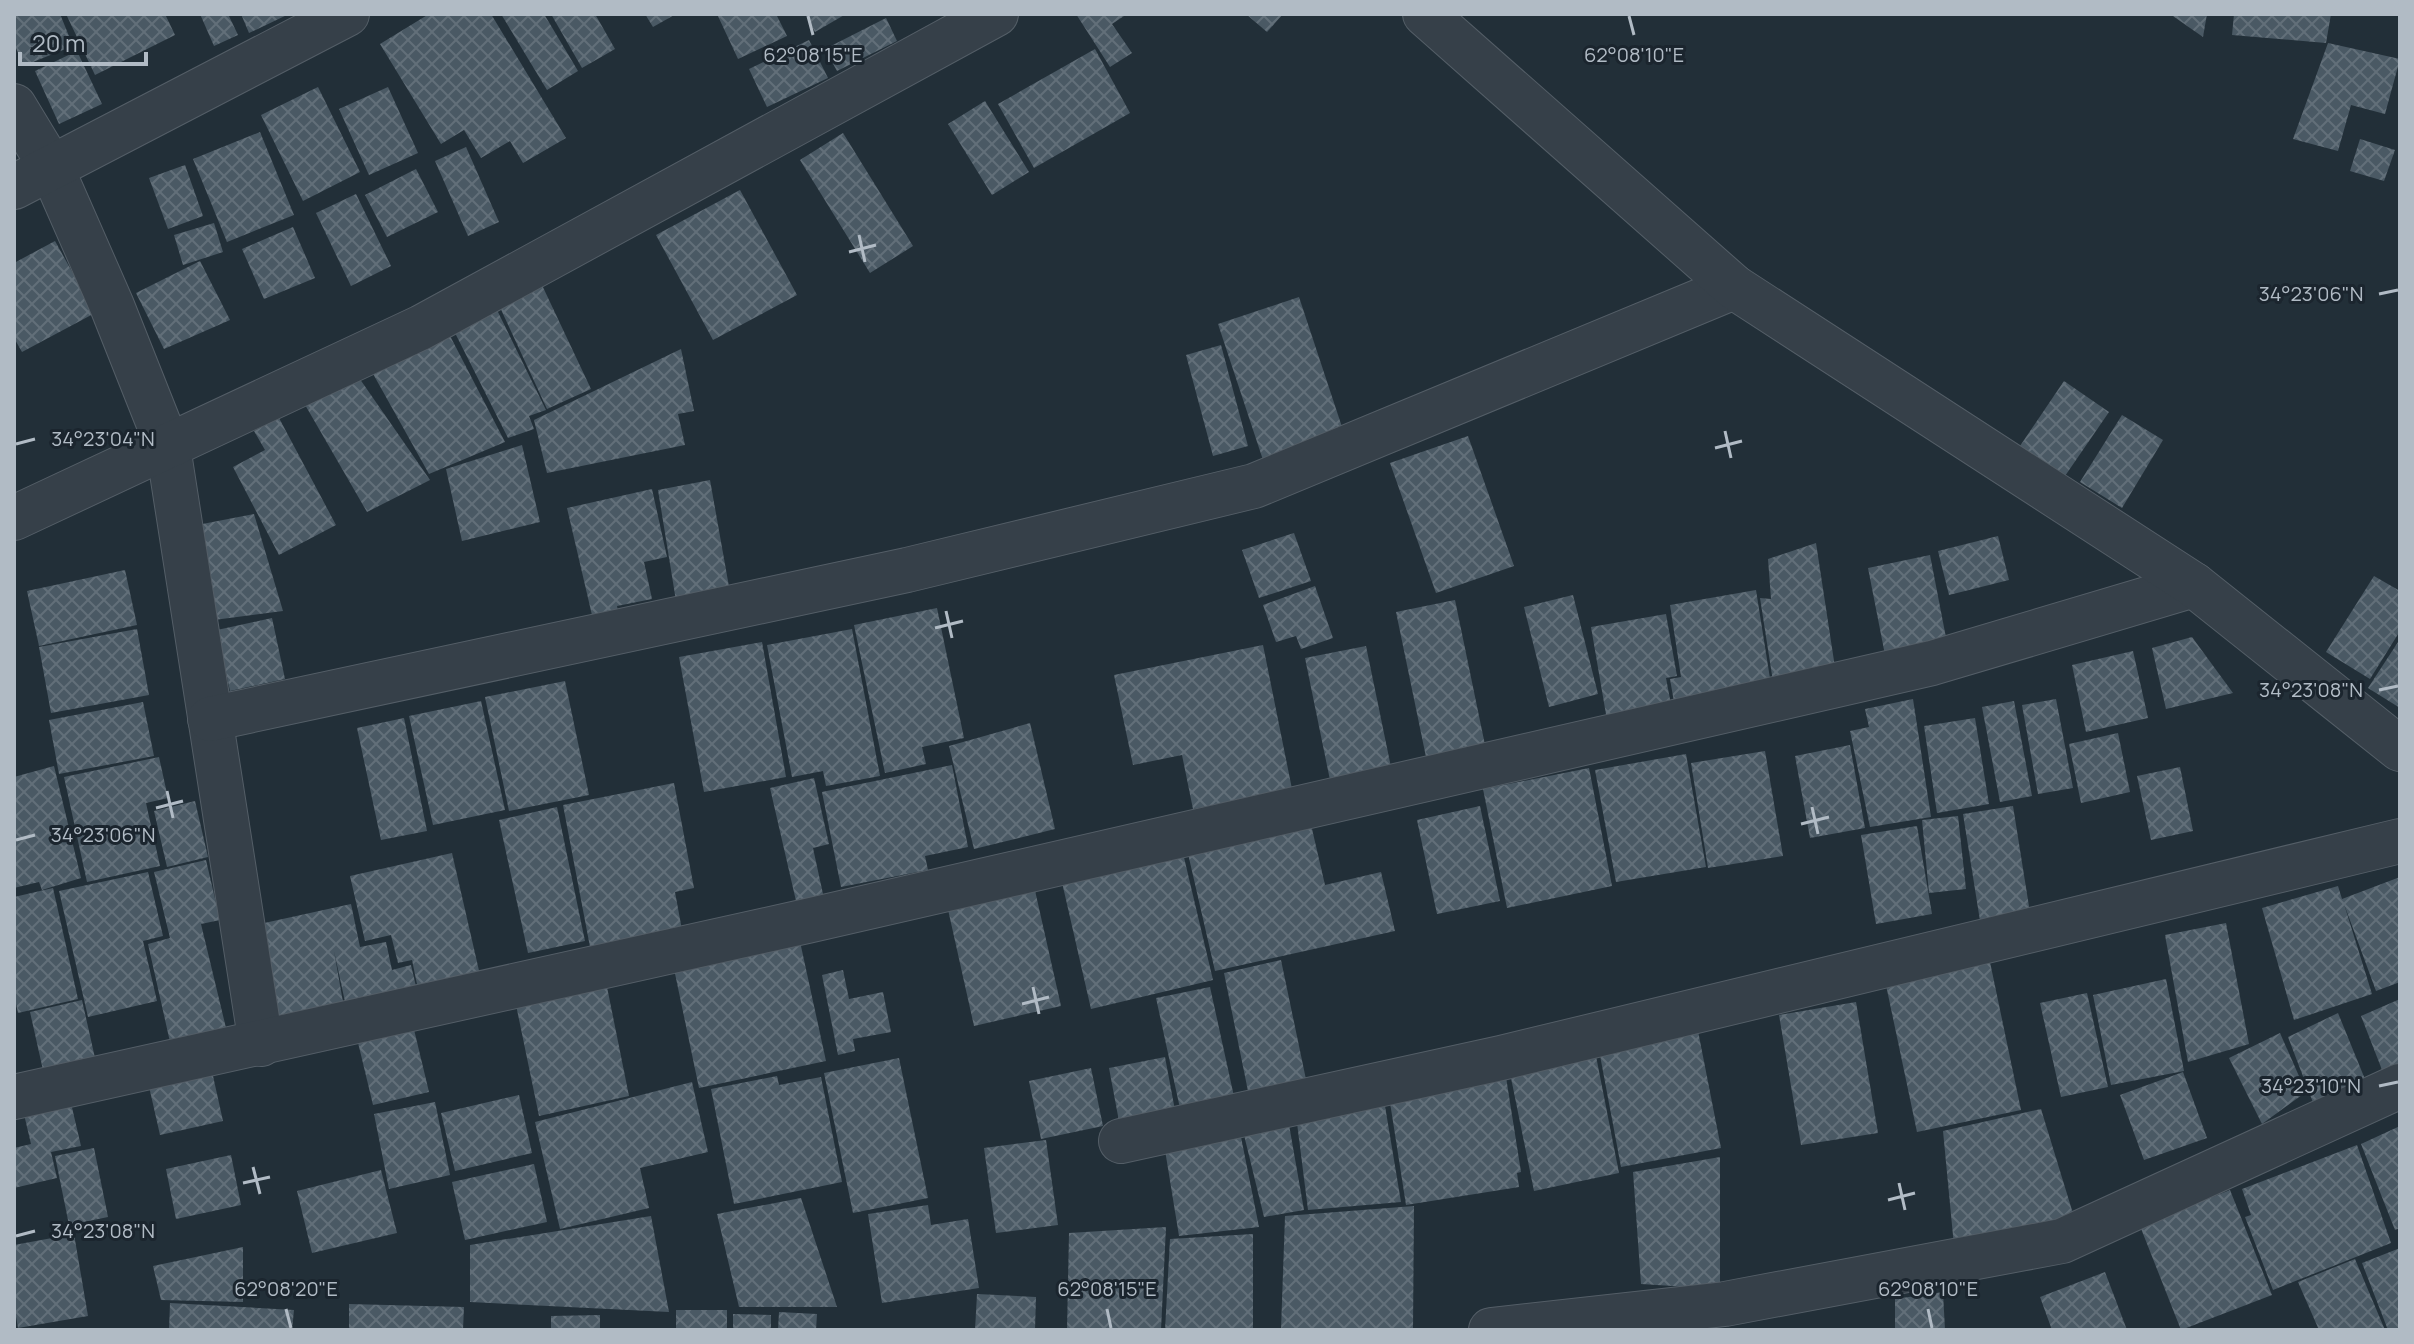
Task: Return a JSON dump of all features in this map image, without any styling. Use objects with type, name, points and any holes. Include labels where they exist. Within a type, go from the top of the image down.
[{"type":"street","points":[[32,177],[347,14]]},
{"type":"street","points":[[14,518],[422,327],[996,14]]},
{"type":"street","points":[[1425,14],[1734,287],[2194,585],[2400,749]]},
{"type":"street","points":[[14,106],[32,177],[112,306],[168,447],[261,1044]]},
{"type":"street","points":[[210,719],[907,570],[1254,486],[1734,287]]},
{"type":"street","points":[[14,1097],[1380,791],[1932,663],[2194,585]]},
{"type":"street","points":[[1121,1141],[1501,1058],[2400,841]]},
{"type":"street","points":[[1491,1330],[1725,1304],[2062,1241],[2400,1086]]},
{"type":"building","points":[[14,14],[60,14],[73,46],[23,66],[14,43]]},
{"type":"building","points":[[66,14],[165,14],[175,35],[95,75]]},
{"type":"building","points":[[200,14],[228,14],[238,35],[214,46]]},
{"type":"building","points":[[241,14],[289,14],[249,33]]},
{"type":"building","points":[[429,14],[491,14],[566,138],[523,163],[510,141],[481,158],[464,130],[441,144],[380,44]]},
{"type":"building","points":[[501,14],[544,14],[578,71],[547,90]]},
{"type":"building","points":[[551,14],[595,14],[615,49],[582,68]]},
{"type":"building","points":[[645,14],[676,14],[653,27]]},
{"type":"building","points":[[717,14],[776,14],[787,36],[738,59]]},
{"type":"building","points":[[805,14],[846,14],[815,32]]},
{"type":"building","points":[[1076,14],[1127,14],[1112,24],[1132,53],[1110,67]]},
{"type":"building","points":[[1246,14],[1283,14],[1267,32]]},
{"type":"building","points":[[2170,14],[2207,14],[2203,37]]},
{"type":"building","points":[[2234,14],[2331,14],[2326,43],[2232,35]]},
{"type":"building","points":[[886,18],[897,41],[837,71],[825,49]]},
{"type":"building","points":[[809,40],[828,78],[767,107],[749,69]]},
{"type":"building","points":[[2328,43],[2400,59],[2385,114],[2351,105],[2338,151],[2293,139]]},
{"type":"building","points":[[1095,49],[1130,113],[1034,168],[998,104]]},
{"type":"building","points":[[77,51],[102,104],[59,124],[35,71]]},
{"type":"building","points":[[318,87],[360,172],[303,201],[261,115]]},
{"type":"building","points":[[388,87],[418,153],[369,175],[339,109]]},
{"type":"building","points":[[985,101],[1029,172],[992,195],[948,124]]},
{"type":"building","points":[[260,132],[294,215],[227,242],[193,159]]},
{"type":"building","points":[[843,133],[913,246],[870,273],[800,160]]},
{"type":"building","points":[[2360,139],[2395,150],[2384,181],[2350,171]]},
{"type":"building","points":[[466,147],[499,222],[468,236],[435,161]]},
{"type":"building","points":[[185,165],[203,216],[168,229],[149,178]]},
{"type":"building","points":[[416,169],[438,212],[387,237],[365,195]]},
{"type":"building","points":[[740,190],[797,295],[713,340],[656,235]]},
{"type":"building","points":[[356,194],[391,266],[351,286],[316,213]]},
{"type":"building","points":[[214,223],[223,252],[183,265],[174,235]]},
{"type":"building","points":[[293,227],[315,278],[264,299],[242,249]]},
{"type":"building","points":[[55,241],[95,313],[22,352],[14,338],[14,263]]},
{"type":"building","points":[[200,261],[230,320],[164,349],[136,293]]},
{"type":"building","points":[[541,283],[591,389],[547,409],[498,303]]},
{"type":"building","points":[[1299,297],[1344,433],[1263,460],[1218,324]]},
{"type":"building","points":[[497,310],[546,410],[529,416],[534,429],[508,438],[452,327]]},
{"type":"building","points":[[448,332],[505,442],[429,474],[372,372]]},
{"type":"building","points":[[1221,345],[1248,446],[1213,456],[1186,355]]},
{"type":"building","points":[[681,349],[694,411],[678,414],[685,445],[547,473],[534,420]]},
{"type":"building","points":[[355,372],[430,480],[367,512],[304,403]]},
{"type":"building","points":[[2064,381],[2109,412],[2065,476],[2020,446]]},
{"type":"building","points":[[2122,415],[2163,440],[2122,508],[2080,482]]},
{"type":"building","points":[[279,418],[336,525],[279,555],[233,467],[265,450],[254,431]]},
{"type":"building","points":[[1468,436],[1514,566],[1436,593],[1390,463]]},
{"type":"building","points":[[522,445],[540,522],[462,541],[446,469]]},
{"type":"building","points":[[710,480],[731,598],[677,607],[658,490]]},
{"type":"building","points":[[652,489],[667,557],[644,562],[652,599],[617,606],[620,622],[595,628],[567,508]]},
{"type":"building","points":[[254,514],[283,611],[214,620],[192,526]]},
{"type":"building","points":[[1294,533],[1311,581],[1259,598],[1242,550]]},
{"type":"building","points":[[1998,536],[2009,580],[1949,595],[1938,551]]},
{"type":"building","points":[[1816,543],[1836,674],[1774,688],[1760,598],[1771,599],[1768,559]]},
{"type":"building","points":[[1930,555],[1948,648],[1886,660],[1868,568]]},
{"type":"building","points":[[125,570],[137,625],[39,646],[27,591]]},
{"type":"building","points":[[2374,576],[2400,591],[2400,631],[2370,679],[2326,652]]},
{"type":"building","points":[[1315,586],[1333,638],[1301,649],[1296,636],[1276,642],[1263,605]]},
{"type":"building","points":[[1756,590],[1772,691],[1675,708],[1670,679],[1681,677],[1670,605]]},
{"type":"building","points":[[1573,595],[1598,694],[1549,707],[1524,607]]},
{"type":"building","points":[[1455,600],[1485,745],[1426,757],[1396,612]]},
{"type":"building","points":[[937,608],[964,738],[922,747],[926,764],[885,773],[854,625]]},
{"type":"building","points":[[1666,614],[1677,676],[1666,678],[1673,715],[1608,726],[1591,627]]},
{"type":"building","points":[[272,618],[285,679],[230,691],[217,630]]},
{"type":"building","points":[[137,629],[149,695],[51,713],[39,647]]},
{"type":"building","points":[[852,629],[880,776],[826,786],[823,771],[792,777],[767,645]]},
{"type":"building","points":[[2192,637],[2233,693],[2166,709],[2152,648]]},
{"type":"building","points":[[2400,639],[2400,708],[2368,688]]},
{"type":"building","points":[[762,642],[786,777],[704,792],[679,657]]},
{"type":"building","points":[[1263,645],[1292,789],[1193,809],[1182,755],[1133,765],[1114,675]]},
{"type":"building","points":[[1366,646],[1392,772],[1331,785],[1305,658]]},
{"type":"building","points":[[2133,651],[2148,718],[2086,732],[2072,665]]},
{"type":"building","points":[[565,681],[589,795],[509,811],[485,697]]},
{"type":"building","points":[[1913,699],[1931,817],[1870,827],[1850,731],[1869,727],[1865,709]]},
{"type":"building","points":[[2056,699],[2073,788],[2038,794],[2022,705]]},
{"type":"building","points":[[481,701],[505,810],[433,825],[409,716]]},
{"type":"building","points":[[2014,701],[2032,796],[2000,802],[1982,707]]},
{"type":"building","points":[[143,702],[154,756],[59,774],[49,720]]},
{"type":"building","points":[[404,718],[427,831],[381,840],[357,728]]},
{"type":"building","points":[[1975,718],[1989,804],[1937,813],[1924,726]]},
{"type":"building","points":[[1030,723],[1055,829],[974,849],[949,746]]},
{"type":"building","points":[[2118,733],[2130,792],[2081,803],[2069,744]]},
{"type":"building","points":[[1850,745],[1865,828],[1810,838],[1795,756]]},
{"type":"building","points":[[1765,751],[1783,856],[1708,868],[1691,763]]},
{"type":"building","points":[[1686,754],[1706,867],[1616,882],[1595,770]]},
{"type":"building","points":[[159,757],[168,798],[146,803],[160,866],[87,882],[64,777]]},
{"type":"building","points":[[952,765],[968,847],[925,856],[928,870],[841,887],[822,792]]},
{"type":"building","points":[[54,766],[81,878],[42,890],[39,882],[14,888],[14,777]]},
{"type":"building","points":[[2180,767],[2193,831],[2151,840],[2137,776]]},
{"type":"building","points":[[1589,768],[1612,886],[1507,908],[1483,789]]},
{"type":"building","points":[[814,778],[829,844],[813,848],[823,894],[796,901],[770,788]]},
{"type":"building","points":[[674,783],[694,888],[675,892],[682,930],[590,947],[563,805]]},
{"type":"building","points":[[195,801],[208,857],[167,867],[154,811]]},
{"type":"building","points":[[1480,806],[1500,901],[1437,914],[1417,820]]},
{"type":"building","points":[[2013,806],[2031,919],[1981,927],[1963,814]]},
{"type":"building","points":[[557,807],[585,941],[528,953],[499,820]]},
{"type":"building","points":[[1309,816],[1325,885],[1381,872],[1395,931],[1215,971],[1186,845]]},
{"type":"building","points":[[1958,816],[1966,889],[1929,893],[1922,820]]},
{"type":"building","points":[[1917,826],[1932,914],[1876,924],[1861,835]]},
{"type":"building","points":[[1182,849],[1213,980],[1091,1009],[1061,878]]},
{"type":"building","points":[[452,853],[480,975],[418,989],[412,960],[398,963],[391,935],[365,941],[350,876]]},
{"type":"building","points":[[206,860],[220,920],[201,924],[226,1028],[170,1042],[148,944],[170,938],[154,872]]},
{"type":"building","points":[[148,872],[163,936],[143,941],[157,1001],[88,1017],[59,891]]},
{"type":"building","points":[[2400,877],[2400,982],[2376,991],[2344,904],[2372,994],[2294,1020],[2262,908],[2338,886],[2342,899]]},
{"type":"building","points":[[1034,886],[1061,1006],[974,1026],[947,905]]},
{"type":"building","points":[[53,888],[78,999],[18,1013],[14,995],[14,897]]},
{"type":"building","points":[[351,904],[360,947],[386,942],[392,970],[411,965],[418,995],[347,1011],[334,951],[343,1002],[270,1018],[250,926]]},
{"type":"building","points":[[2226,923],[2249,1044],[2188,1062],[2165,935]]},
{"type":"building","points":[[799,937],[826,1061],[699,1088],[673,964]]},
{"type":"building","points":[[1281,960],[1308,1089],[1250,1101],[1224,973]]},
{"type":"building","points":[[1990,962],[2021,1110],[1917,1132],[1886,985]]},
{"type":"building","points":[[843,970],[849,999],[883,992],[891,1032],[853,1039],[855,1051],[838,1055],[822,975]]},
{"type":"building","points":[[2166,979],[2184,1071],[2111,1085],[2093,995]]},
{"type":"building","points":[[606,982],[629,1096],[539,1116],[515,1000]]},
{"type":"building","points":[[1210,987],[1235,1101],[1181,1113],[1156,998]]},
{"type":"building","points":[[2087,993],[2108,1087],[2061,1097],[2040,1003]]},
{"type":"building","points":[[2400,999],[2400,1069],[2384,1075],[2361,1016]]},
{"type":"building","points":[[82,1000],[95,1058],[43,1070],[30,1012]]},
{"type":"building","points":[[1856,1002],[1878,1133],[1801,1145],[1779,1015]]},
{"type":"building","points":[[2338,1013],[2369,1089],[2317,1113],[2288,1037]]},
{"type":"building","points":[[411,1017],[429,1092],[373,1105],[355,1030]]},
{"type":"building","points":[[1698,1031],[1721,1148],[1621,1167],[1599,1050]]},
{"type":"building","points":[[2280,1033],[2306,1092],[2262,1124],[2229,1058]]},
{"type":"building","points":[[1596,1056],[1619,1173],[1534,1191],[1510,1073]]},
{"type":"building","points":[[1165,1057],[1177,1121],[1121,1132],[1109,1068]]},
{"type":"building","points":[[899,1058],[928,1198],[853,1213],[824,1073]]},
{"type":"building","points":[[211,1067],[223,1121],[160,1135],[148,1082]]},
{"type":"building","points":[[1091,1068],[1103,1126],[1041,1139],[1029,1081]]},
{"type":"building","points":[[2183,1072],[2207,1138],[2144,1160],[2120,1095]]},
{"type":"building","points":[[777,1076],[779,1085],[821,1077],[842,1182],[734,1204],[711,1089]]},
{"type":"building","points":[[1506,1077],[1521,1172],[1517,1173],[1519,1187],[1406,1205],[1389,1096]]},
{"type":"building","points":[[692,1082],[708,1152],[640,1168],[649,1208],[560,1229],[535,1122]]},
{"type":"building","points":[[519,1095],[532,1153],[455,1171],[441,1113]]},
{"type":"building","points":[[70,1099],[81,1146],[51,1152],[57,1178],[14,1188],[14,1148],[31,1144],[23,1110]]},
{"type":"building","points":[[1384,1100],[1401,1202],[1308,1210],[1296,1115]]},
{"type":"building","points":[[435,1102],[450,1175],[389,1189],[374,1114]]},
{"type":"building","points":[[2041,1109],[2075,1220],[1954,1246],[1943,1131]]},
{"type":"building","points":[[1288,1119],[1304,1210],[1264,1217],[1244,1135]]},
{"type":"building","points":[[2400,1126],[2400,1228],[2395,1230],[2361,1144]]},
{"type":"building","points":[[1241,1137],[1259,1227],[1179,1236],[1165,1150]]},
{"type":"building","points":[[1046,1140],[1058,1225],[996,1233],[984,1148]]},
{"type":"building","points":[[2357,1145],[2391,1243],[2273,1290],[2245,1217],[2251,1215],[2242,1189]]},
{"type":"building","points":[[94,1148],[108,1217],[69,1225],[55,1156]]},
{"type":"building","points":[[231,1155],[241,1205],[176,1219],[166,1169]]},
{"type":"building","points":[[1720,1157],[1720,1289],[1641,1284],[1633,1172]]},
{"type":"building","points":[[534,1164],[547,1222],[465,1240],[452,1182]]},
{"type":"building","points":[[381,1170],[397,1233],[312,1253],[297,1191]]},
{"type":"building","points":[[2230,1190],[2272,1295],[2181,1330],[2140,1226]]},
{"type":"building","points":[[801,1198],[837,1307],[739,1307],[717,1214]]},
{"type":"building","points":[[928,1205],[931,1225],[968,1219],[979,1288],[882,1303],[868,1214]]},
{"type":"building","points":[[1414,1206],[1413,1329],[1281,1330],[1285,1216]]},
{"type":"building","points":[[651,1216],[669,1312],[470,1302],[470,1245]]},
{"type":"building","points":[[1166,1227],[1161,1330],[1067,1330],[1069,1233]]},
{"type":"building","points":[[74,1234],[88,1316],[18,1328],[14,1305],[14,1245]]},
{"type":"building","points":[[1253,1234],[1253,1330],[1165,1330],[1170,1239]]},
{"type":"building","points":[[243,1247],[243,1302],[161,1300],[153,1266]]},
{"type":"building","points":[[2400,1248],[2400,1330],[2388,1330],[2362,1263]]},
{"type":"building","points":[[2355,1259],[2385,1330],[2319,1330],[2298,1282]]},
{"type":"building","points":[[2105,1272],[2127,1330],[2052,1330],[2040,1297]]},
{"type":"building","points":[[1943,1292],[1945,1330],[1895,1330],[1895,1299]]},
{"type":"building","points":[[977,1294],[1036,1297],[1035,1330],[975,1330]]},
{"type":"building","points":[[170,1303],[294,1310],[292,1330],[169,1330]]},
{"type":"building","points":[[349,1304],[464,1307],[463,1330],[349,1330]]},
{"type":"building","points":[[676,1310],[727,1310],[727,1330],[676,1330]]},
{"type":"building","points":[[779,1312],[817,1314],[816,1330],[778,1330]]},
{"type":"building","points":[[733,1314],[771,1315],[771,1330],[733,1330]]},
{"type":"building","points":[[600,1315],[600,1330],[551,1330],[551,1316]]}]
